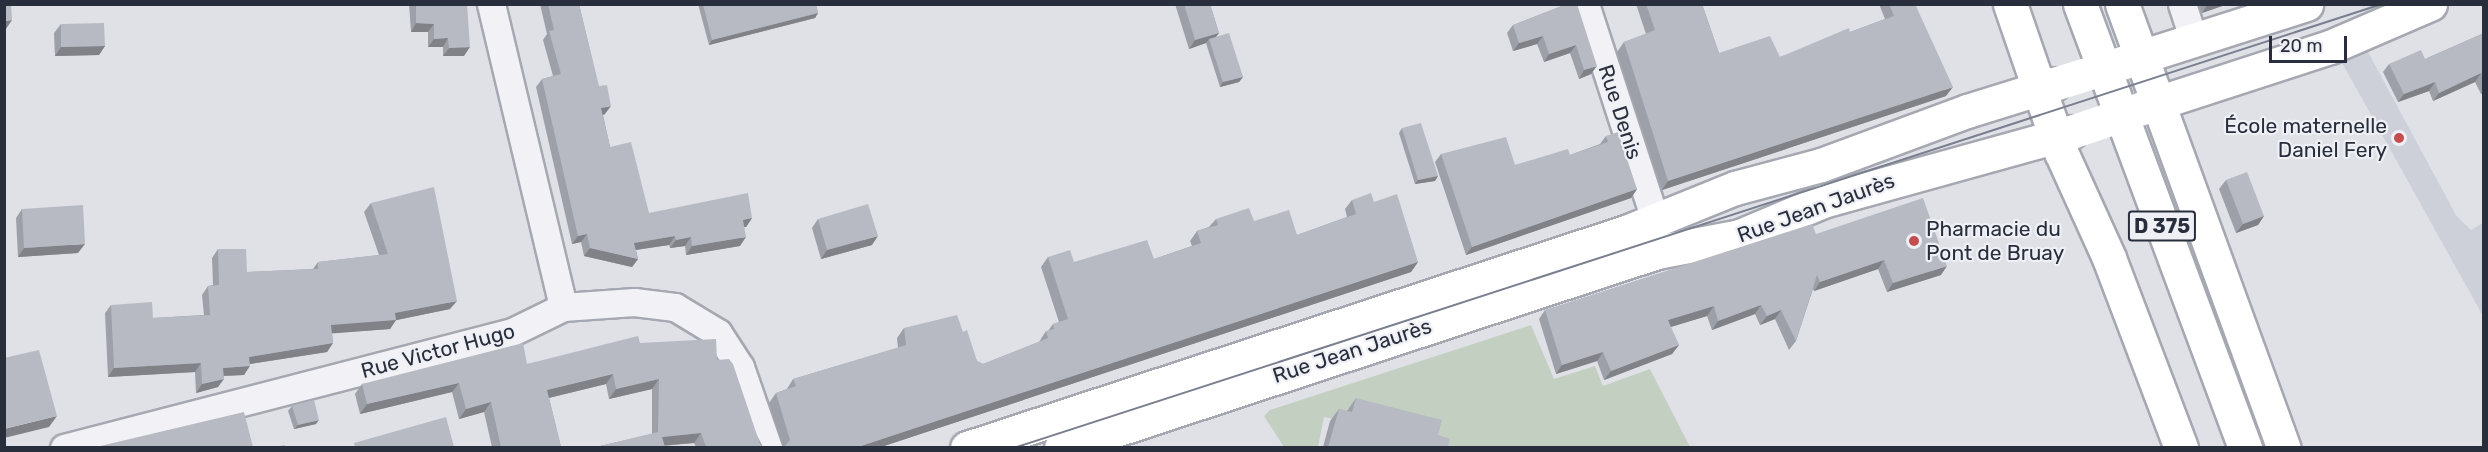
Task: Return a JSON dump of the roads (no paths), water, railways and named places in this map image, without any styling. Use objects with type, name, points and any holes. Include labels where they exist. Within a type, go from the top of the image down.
[{"type":"main road","points":[[2010,4],[2047,87],[2181,447]]},
{"type":"main road","name":"D 375","points":[[2080,4],[2245,447]]},
{"type":"main road","points":[[2122,4],[2153,104],[2284,447]]},
{"type":"main road","name":"Rue Jean Jaurès","points":[[967,447],[1655,220],[1735,188],[1821,165],[2047,87],[2306,4]]},
{"type":"main road","name":"Rue Jean Jaurès","points":[[1061,447],[1657,252],[1740,236],[1811,205],[1887,181],[2063,134],[2330,47],[2430,4]]},
{"type":"street","points":[[491,4],[563,308]]},
{"type":"street","name":"Rue Denis","points":[[1585,4],[1655,220]]},
{"type":"street","points":[[2182,4],[2194,40]]},
{"type":"street","name":"Rue Victor Hugo","points":[[64,447],[510,333],[563,308],[648,302],[675,307],[710,326],[735,356],[768,447]]},
{"type":"tram line","points":[[1014,448],[2382,4]]},
{"type":"place","name":"École maternelle Daniel Fery","points":[[2399,138]]},
{"type":"place","name":"Pharmacie du Pont de Bruay","points":[[1914,241]]}]
